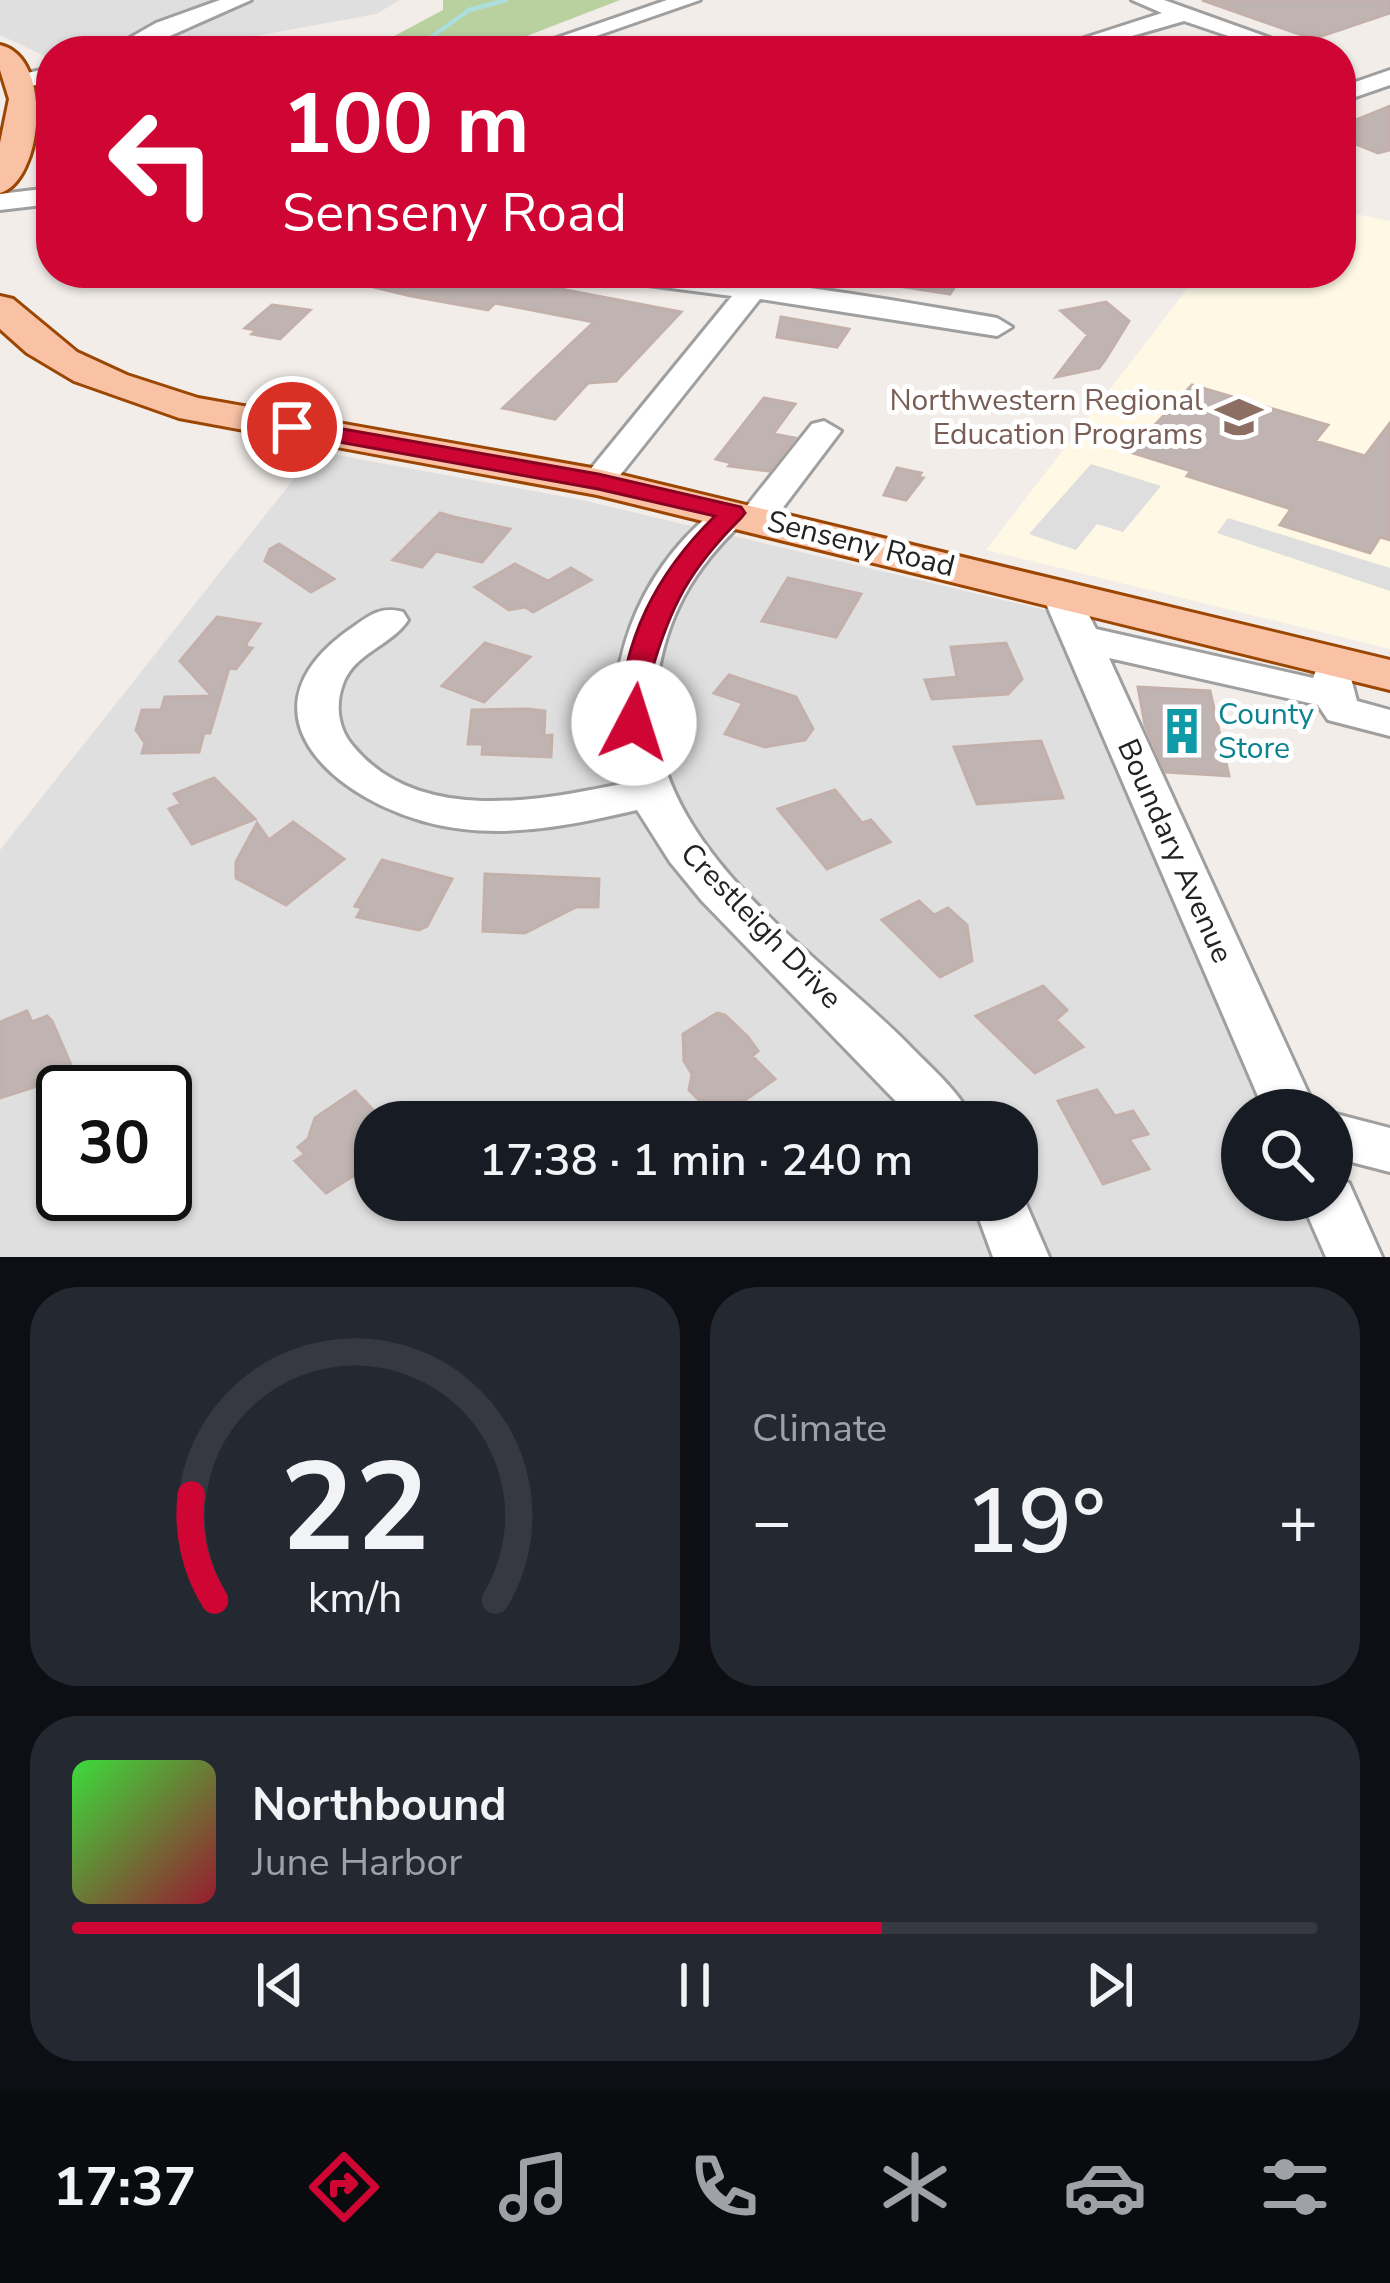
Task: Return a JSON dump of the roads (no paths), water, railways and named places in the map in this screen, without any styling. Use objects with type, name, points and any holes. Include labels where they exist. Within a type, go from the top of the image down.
[{"type":"main road","points":[[0,53],[36,78],[0,184]]},
{"type":"main road","name":"Senseny Road","points":[[7,325],[108,382],[194,409],[598,482],[744,516],[1060,592],[1149,636],[1333,678],[1390,674]]},
{"type":"street","points":[[148,36],[238,0]]},
{"type":"street","points":[[564,36],[652,0]]},
{"type":"street","points":[[575,36],[689,0]]},
{"type":"street","points":[[1143,0],[1250,36]]},
{"type":"street","points":[[1107,36],[1184,14]]},
{"type":"street","points":[[1356,71],[1386,80]]},
{"type":"street","points":[[1356,90],[1386,80]]},
{"type":"street","points":[[0,184],[36,184]]},
{"type":"street","points":[[0,202],[36,198]]},
{"type":"street","points":[[730,288],[997,327]]},
{"type":"street","points":[[598,482],[751,291]]},
{"type":"street","name":"Crestleigh Drive","points":[[824,431],[744,516],[688,557],[646,636],[635,680],[634,723],[650,792],[695,864],[927,1101]]},
{"type":"street","name":"Boundary Avenue","points":[[1060,592],[1281,1089]]},
{"type":"street","points":[[389,620],[329,664],[315,700],[324,740],[365,781],[400,800],[478,815],[562,808],[650,792]]},
{"type":"street","points":[[1080,637],[1149,636]]},
{"type":"street","points":[[1333,678],[1343,711],[1390,723]]},
{"type":"street","points":[[1353,1140],[1390,1150]]},
{"type":"street","points":[[1008,1221],[1021,1257]]},
{"type":"street","points":[[1338,1221],[1354,1257]]},
{"type":"waterway","points":[[433,36],[469,10],[506,0]]},
{"type":"place","name":"Northwestern Regional Education Programs","points":[[1239,417]]},
{"type":"place","name":"County Store","points":[[1182,731]]}]
